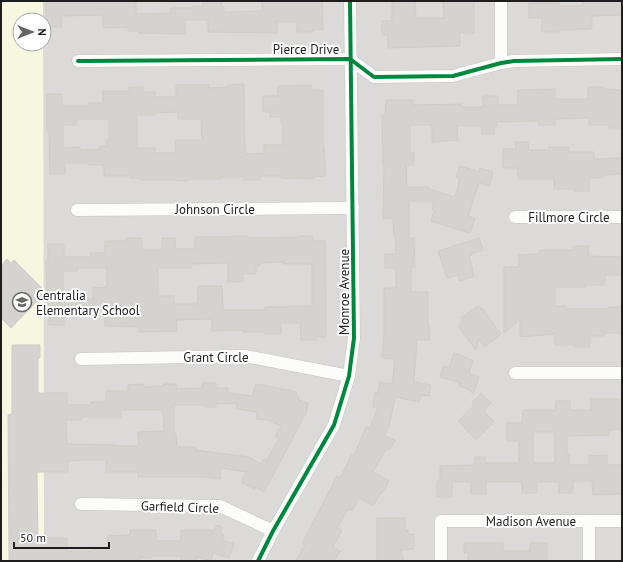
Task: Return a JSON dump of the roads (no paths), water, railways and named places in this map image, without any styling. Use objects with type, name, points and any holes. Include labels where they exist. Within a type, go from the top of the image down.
[{"type":"street","name":"Monroe Avenue","points":[[258,561],[273,531],[334,425],[349,376],[354,338],[350,1]]},
{"type":"street","points":[[501,1],[501,64]]},
{"type":"street","name":"Pierce Drive","points":[[78,61],[350,59],[374,78],[453,76],[501,64],[531,60],[622,59]]},
{"type":"street","name":"Johnson Circle","points":[[77,210],[353,208]]},
{"type":"street","name":"Fillmore Circle","points":[[516,217],[622,217]]},
{"type":"street","name":"Grant Circle","points":[[80,359],[245,356],[349,376]]},
{"type":"street","points":[[515,373],[622,373]]},
{"type":"street","name":"Garfield Circle","points":[[81,504],[220,506],[273,531]]},
{"type":"street","name":"Madison Avenue","points":[[441,561],[441,521],[622,521]]},
{"type":"street","points":[[589,521],[589,561]]},
{"type":"place","name":"Centralia Elementary School","points":[[22,302]]}]
